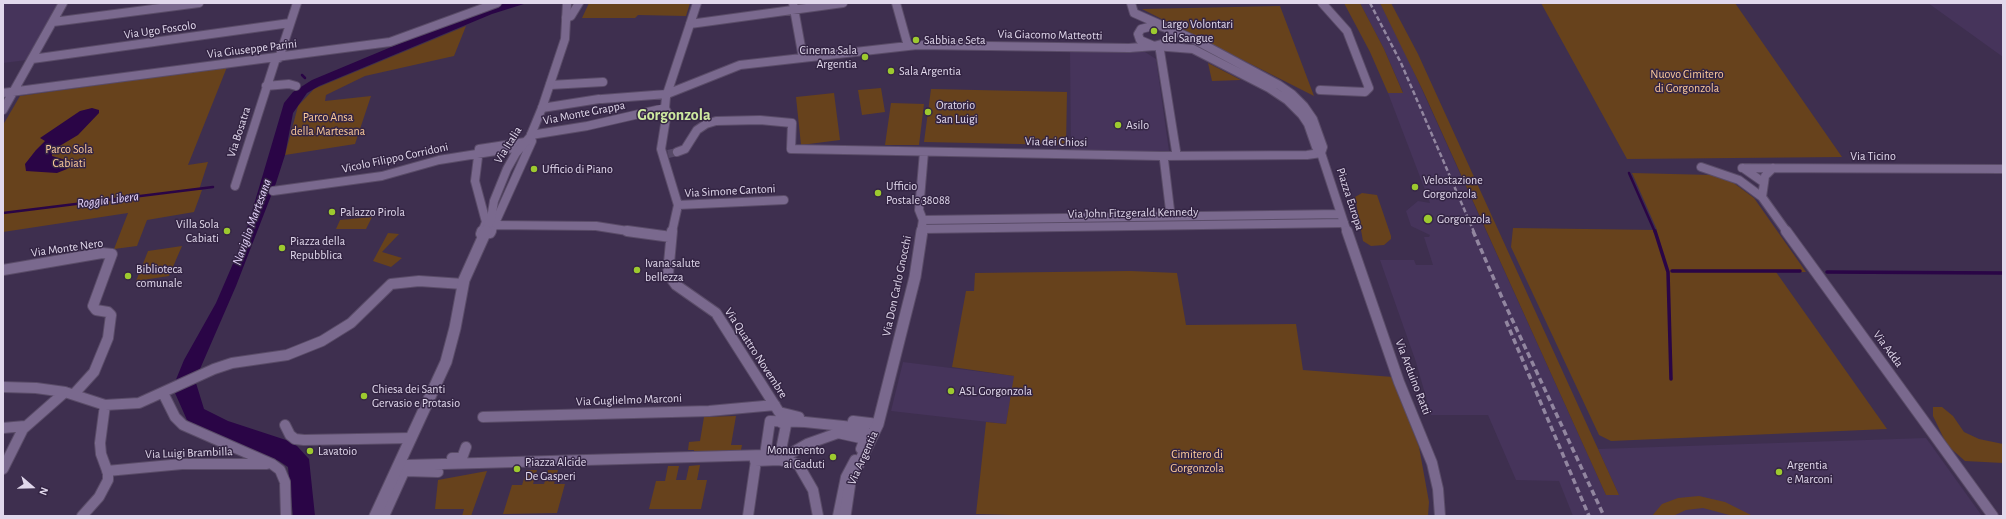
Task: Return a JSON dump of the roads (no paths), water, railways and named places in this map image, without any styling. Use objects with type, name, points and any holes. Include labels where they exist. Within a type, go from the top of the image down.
[{"type":"street","points":[[3,110],[63,3]]},
{"type":"street","points":[[53,22],[199,3]]},
{"type":"street","name":"Via Bosatra","points":[[234,186],[266,86],[296,3]]},
{"type":"street","name":"Via Giuseppe Parini","points":[[3,93],[358,48],[398,40],[497,3]]},
{"type":"street","name":"Via Italia","points":[[375,516],[402,466],[411,438],[448,357],[463,284],[489,228],[495,199],[507,169],[526,141],[542,108],[565,39],[567,3]]},
{"type":"street","points":[[566,18],[572,14],[579,3]]},
{"type":"street","points":[[678,205],[669,154],[661,145],[667,112],[665,108],[667,94],[697,3]]},
{"type":"street","points":[[690,24],[793,6],[843,3]]},
{"type":"street","points":[[896,3],[908,46]]},
{"type":"street","points":[[1320,90],[1365,92],[1369,88],[1347,31],[1322,3]]},
{"type":"street","points":[[793,6],[803,58]]},
{"type":"street","points":[[1131,6],[1134,13],[1163,27],[1171,32],[1172,39],[1167,44],[1158,48],[1142,41],[1138,37],[1138,32],[1148,26],[1163,27],[1180,33],[1279,85],[1292,94],[1304,106],[1313,119],[1322,147],[1321,153]]},
{"type":"street","name":"Via Ugo Foscolo","points":[[32,59],[290,23]]},
{"type":"street","name":"Via Giacomo Matteotti","points":[[542,108],[600,99],[667,94],[734,66],[908,46],[1129,48]]},
{"type":"street","points":[[1129,48],[1176,47],[1191,49],[1200,52],[1269,88],[1287,100],[1306,119],[1316,147],[1321,153]]},
{"type":"street","points":[[1158,48],[1176,151]]},
{"type":"street","points":[[550,85],[603,82]]},
{"type":"street","points":[[266,86],[288,84],[296,86]]},
{"type":"street","name":"Via Monte Grappa","points":[[478,154],[479,149],[526,141],[665,108]]},
{"type":"street","name":"Via dei Chiosi","points":[[669,154],[686,149],[697,130],[706,124],[716,121],[760,120],[780,124],[792,123],[791,148],[1161,156],[1307,155],[1321,153]]},
{"type":"street","name":"Via Don Carlo Gnocchi","points":[[878,424],[915,278],[922,225],[919,210],[924,152]]},
{"type":"street","name":"Piazza Europa","points":[[1321,153],[1353,252]]},
{"type":"street","points":[[478,154],[475,180],[486,214],[486,222],[481,234],[489,228],[596,226],[672,237]]},
{"type":"street","name":"Vicolo Filippo Corridoni","points":[[273,191],[382,176],[439,160],[478,154]]},
{"type":"street","points":[[1164,160],[1170,210]]},
{"type":"street","name":"Via Adda","points":[[1701,167],[1729,175],[1748,184]]},
{"type":"street","points":[[1742,168],[1763,182]]},
{"type":"street","name":"Via Adda","points":[[1742,168],[1742,175],[1748,184],[1762,197],[1993,516]]},
{"type":"street","name":"Via Ticino","points":[[1742,168],[2003,169]]},
{"type":"street","points":[[1762,197],[1765,176],[1773,168]]},
{"type":"street","name":"Via Simone Cantoni","points":[[678,205],[784,200]]},
{"type":"street","name":"Via Quattro Novembre","points":[[678,205],[669,261],[668,271],[670,278],[676,285],[716,313],[776,407]]},
{"type":"street","name":"Via John Fitzgerald Kennedy","points":[[922,225],[1342,218]]},
{"type":"street","name":"Via Arduino Ratti","points":[[1353,252],[1399,382],[1432,463],[1443,515]]},
{"type":"street","name":"Via Monte Nero","points":[[3,270],[104,253],[112,254],[93,306],[96,310],[108,312],[111,315],[108,338],[95,369],[85,384],[70,393]]},
{"type":"street","points":[[3,387],[38,388],[70,393],[105,405],[139,403],[210,370],[232,364],[287,355],[322,342],[348,325],[387,286],[419,281],[463,284]]},
{"type":"street","points":[[3,469],[23,429],[70,393]]},
{"type":"street","points":[[163,393],[175,417],[183,425],[272,464],[280,470],[284,477],[286,516]]},
{"type":"street","points":[[83,516],[105,488],[108,477],[101,447],[105,405]]},
{"type":"street","points":[[776,407],[783,414],[789,416],[878,424]]},
{"type":"street","name":"Via Guglielmo Marconi","points":[[483,417],[709,411],[776,407]]},
{"type":"street","points":[[402,466],[765,455],[770,421],[805,422],[862,428],[867,433],[846,477],[838,516]]},
{"type":"street","points":[[779,460],[786,425],[780,422]]},
{"type":"street","points":[[285,424],[290,435],[296,439],[304,440],[411,438]]},
{"type":"street","name":"Via Argentia","points":[[845,516],[850,482],[878,424]]},
{"type":"street","points":[[779,460],[807,444],[854,427]]},
{"type":"street","points":[[3,428],[23,429]]},
{"type":"street","points":[[838,433],[865,439]]},
{"type":"street","points":[[402,466],[462,458],[466,447]]},
{"type":"street","points":[[467,468],[779,460],[798,464],[813,490],[818,516]]},
{"type":"street","points":[[748,516],[756,461]]},
{"type":"street","name":"Via Luigi Brambilla","points":[[107,471],[188,464],[272,464]]},
{"type":"street","points":[[402,466],[438,472]]},
{"type":"street","points":[[384,516],[402,466]]},
{"type":"water","name":"Naviglio Martesana","points":[[506,3],[527,3],[492,14],[319,86],[307,93],[293,113],[285,155],[276,183],[236,286],[200,369],[196,383],[204,409],[228,421],[289,441],[297,446],[309,459],[315,516],[293,516],[288,467],[279,461],[192,425],[187,420],[175,393],[175,382],[184,360],[216,303],[238,252],[248,225],[284,103],[293,92],[312,80],[456,20]]},
{"type":"water","points":[[92,108],[99,110],[99,113],[78,135],[58,147],[52,154],[52,156],[69,161],[70,165],[67,169],[57,173],[26,171],[25,164],[45,141],[40,138],[80,111]]},
{"type":"waterway","points":[[302,75],[305,78]]},
{"type":"waterway","points":[[1629,173],[1655,232]]},
{"type":"waterway","name":"Roggia Libera","points":[[3,213],[213,187]]},
{"type":"waterway","points":[[1655,231],[1668,272],[1671,379]]},
{"type":"waterway","points":[[1672,271],[1800,271]]},
{"type":"waterway","points":[[1827,272],[2003,273]]},
{"type":"tunnel","points":[[668,154],[677,152]]},
{"type":"railway","points":[[1370,3],[1401,63],[1474,232]]},
{"type":"railway","points":[[1473,231],[1503,300],[1604,516]]},
{"type":"railway","points":[[1506,321],[1589,516]]},
{"type":"place","name":"Largo Volontari del Sangue","points":[[1154,31]]},
{"type":"place","name":"Sabbia e Seta","points":[[916,40]]},
{"type":"place","name":"Cinema Sala Argentia","points":[[865,57]]},
{"type":"place","name":"Sala Argentia","points":[[891,71]]},
{"type":"place","name":"Oratorio San Luigi","points":[[928,112]]},
{"type":"place","name":"Asilo","points":[[1118,125]]},
{"type":"place","name":"Ufficio di Piano","points":[[534,169]]},
{"type":"place","name":"Velostazione Gorgonzola","points":[[1415,187]]},
{"type":"place","name":"Ufficio Postale 38088","points":[[878,193]]},
{"type":"place","name":"Palazzo Pirola","points":[[332,212]]},
{"type":"place","name":"Gorgonzola","points":[[1428,219]]},
{"type":"place","name":"Villa Sola Cabiati","points":[[227,231]]},
{"type":"place","name":"Piazza della Repubblica","points":[[282,248]]},
{"type":"place","name":"Ivana salute bellezza","points":[[637,270]]},
{"type":"place","name":"Biblioteca comunale","points":[[128,276]]},
{"type":"place","name":"ASL Gorgonzola","points":[[951,391]]},
{"type":"place","name":"Chiesa dei Santi Gervasio e Protasio","points":[[364,396]]},
{"type":"place","name":"Lavatoio","points":[[310,451]]},
{"type":"place","name":"Monumento ai Caduti","points":[[833,457]]},
{"type":"place","name":"Piazza Alcide De Gasperi","points":[[517,469]]},
{"type":"place","name":"Argentia e Marconi","points":[[1779,472]]},
{"type":"district","name":"Gorgonzola","points":[[674,115]]},
{"type":"park label","name":"Nuovo Cimitero di Gorgonzola","points":[[1687,81]]},
{"type":"park label","name":"Parco Ansa della Martesana","points":[[328,124]]},
{"type":"park label","name":"Parco Sola Cabiati","points":[[69,156]]},
{"type":"park label","name":"Cimitero di Gorgonzola","points":[[1197,461]]}]
